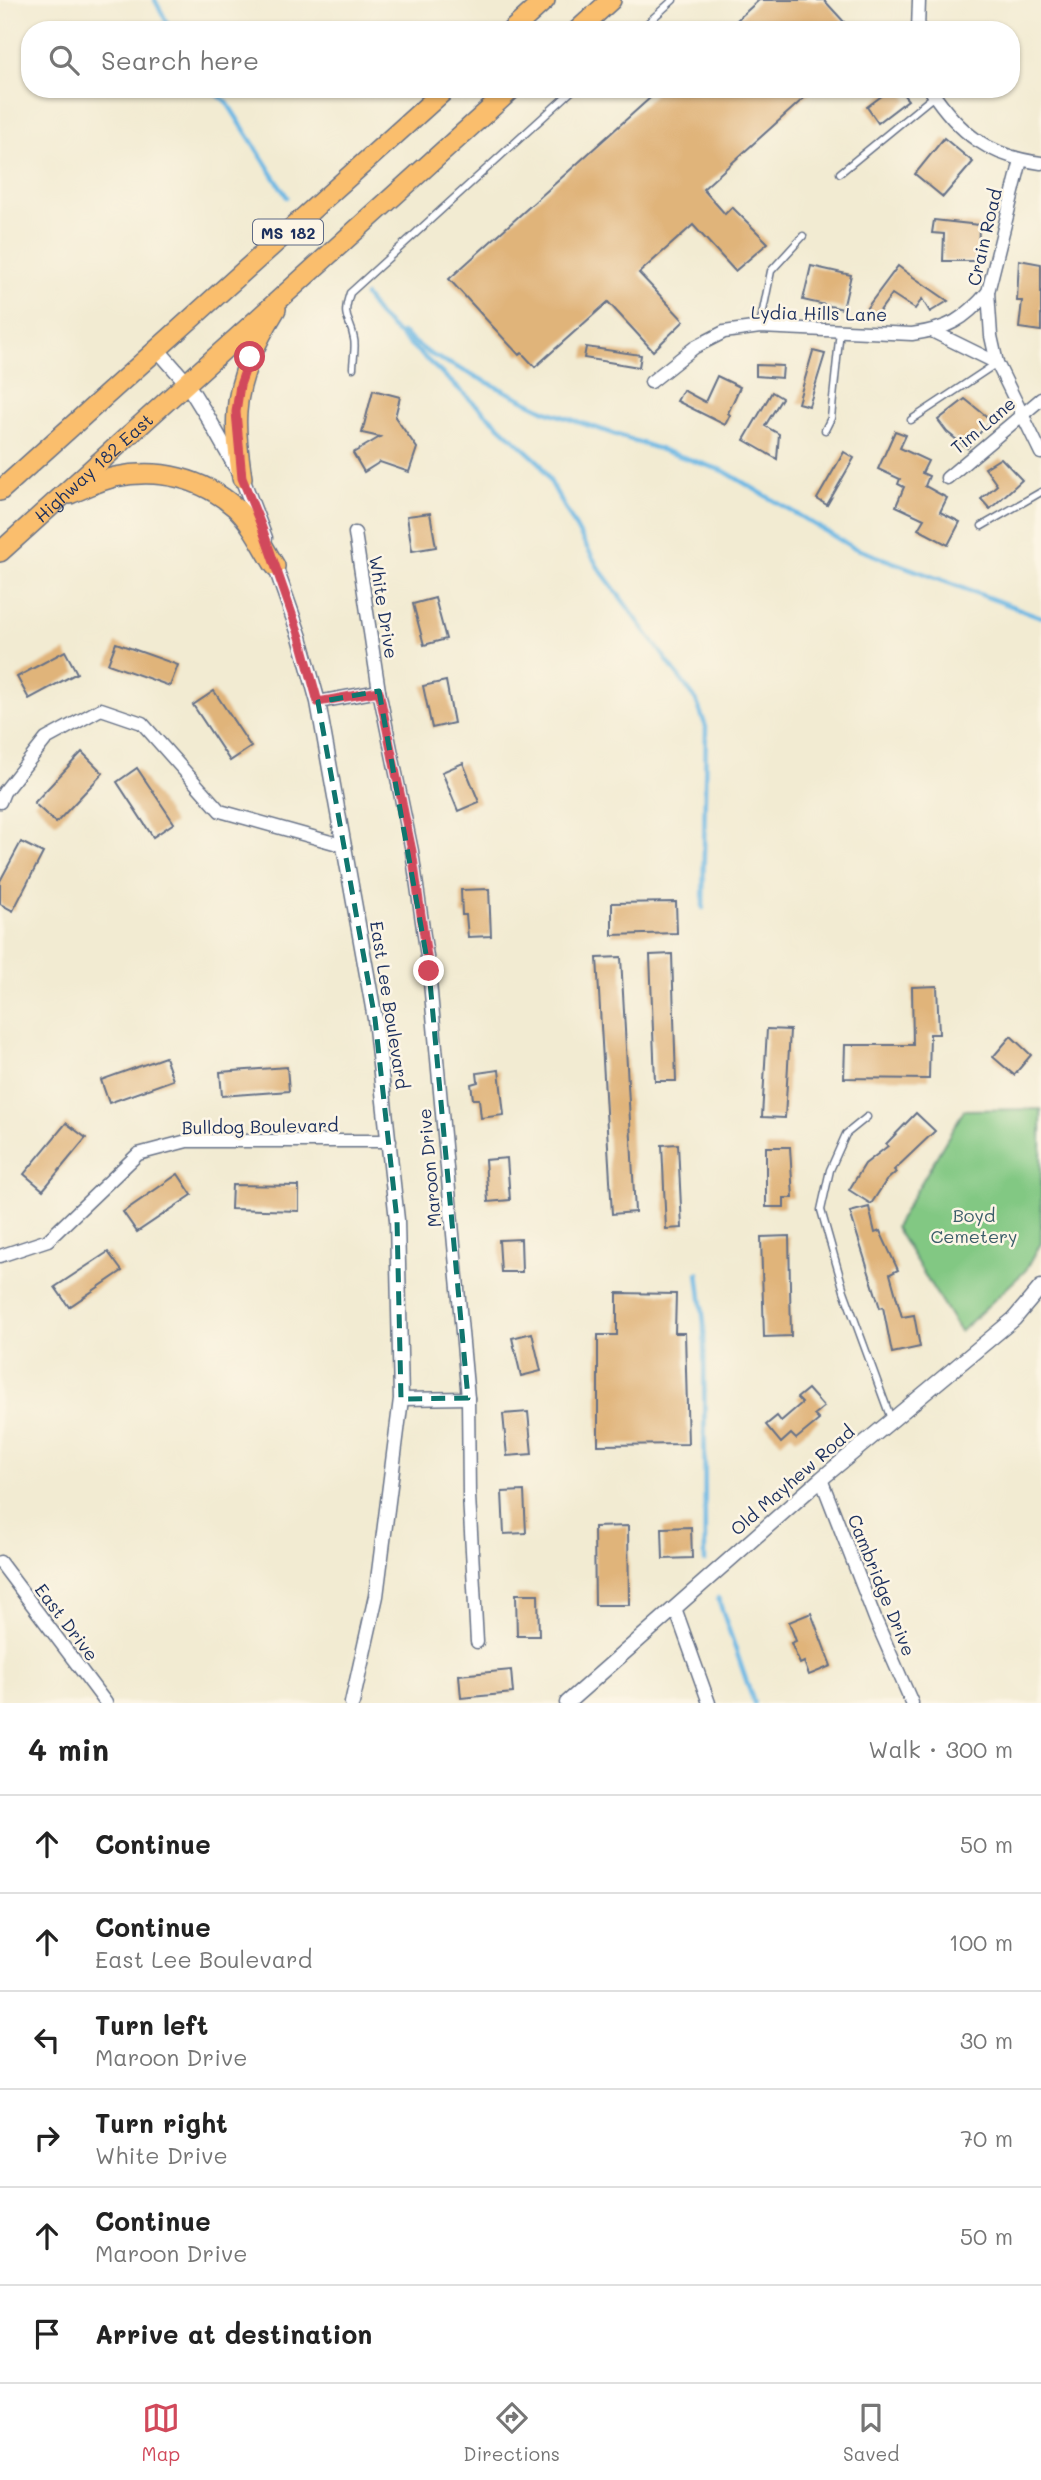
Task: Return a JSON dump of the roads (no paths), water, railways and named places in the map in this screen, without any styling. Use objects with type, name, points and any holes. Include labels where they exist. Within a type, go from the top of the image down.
[{"type":"main road","points":[[522,21],[545,0]]},
{"type":"main road","points":[[588,21],[611,0]]},
{"type":"main road","name":"MS 182","points":[[0,491],[436,98]]},
{"type":"main road","name":"MS 182","points":[[186,382],[502,98]]},
{"type":"main road","points":[[242,478],[236,412],[240,385],[250,357],[287,292]]},
{"type":"main road","name":"Highway 182 East","points":[[0,552],[186,382]]},
{"type":"main road","points":[[59,498],[111,478],[134,474],[160,473],[181,477],[202,486],[236,508],[249,523],[275,566]]},
{"type":"street","points":[[918,21],[919,0]]},
{"type":"street","points":[[936,98],[950,119],[966,134],[999,153],[1041,163]]},
{"type":"street","name":"Crain Road","points":[[1021,160],[988,292],[991,336],[997,363],[1041,453]]},
{"type":"street","name":"Lydia Hills Lane","points":[[651,382],[677,360],[724,332],[760,327],[912,334],[932,331],[948,327],[962,318],[988,292]]},
{"type":"street","points":[[932,331],[997,363]]},
{"type":"street","name":"East Lee Boulevard","points":[[158,350],[186,382],[242,478],[300,637],[318,702],[375,1019],[397,1220],[401,1399],[376,1596],[352,1703]]},
{"type":"street","name":"Tim Lane","points":[[947,478],[1041,399]]},
{"type":"street","name":"White Drive","points":[[355,533],[379,691],[412,851]]},
{"type":"street","points":[[318,702],[379,691]]},
{"type":"street","points":[[0,802],[4,792],[46,739],[101,709],[142,723],[220,811],[345,846]]},
{"type":"street","name":"Maroon Drive","points":[[412,851],[429,971],[468,1398],[469,1496],[477,1642]]},
{"type":"street","name":"Bulldog Boulevard","points":[[0,1256],[48,1240],[138,1154],[187,1141],[390,1141]]},
{"type":"street","name":"Old Mayhew Road","points":[[568,1703],[821,1479],[1014,1319],[1041,1287]]},
{"type":"street","points":[[401,1399],[468,1398]]},
{"type":"street","name":"Cambridge Drive","points":[[821,1479],[876,1621],[912,1703]]},
{"type":"street","name":"East Drive","points":[[0,1562],[106,1703]]},
{"type":"street","points":[[675,1608],[709,1703]]},
{"type":"lane","points":[[650,21],[673,0]]},
{"type":"lane","points":[[353,368],[354,339],[345,309],[350,293],[564,98]]},
{"type":"lane","points":[[839,173],[925,98]]},
{"type":"lane","points":[[760,327],[771,271],[803,236]]},
{"type":"lane","points":[[825,430],[831,418],[840,330]]},
{"type":"lane","points":[[911,420],[997,363]]},
{"type":"lane","points":[[982,526],[1041,492]]},
{"type":"lane","points":[[867,1117],[846,1134],[830,1170],[821,1210],[844,1291],[891,1421]]},
{"type":"waterway","points":[[155,0],[166,21]]},
{"type":"waterway","points":[[222,98],[287,197]]},
{"type":"waterway","points":[[365,296],[379,316],[540,463],[598,567],[696,700],[706,727],[703,908]]},
{"type":"waterway","points":[[402,333],[430,354],[546,411],[724,471],[852,547],[1041,617]]},
{"type":"waterway","points":[[698,1273],[704,1323],[705,1561]]},
{"type":"waterway","points":[[718,1598],[754,1703]]},
{"type":"park label","name":"Boyd Cemetery","points":[[974,1225]]}]
